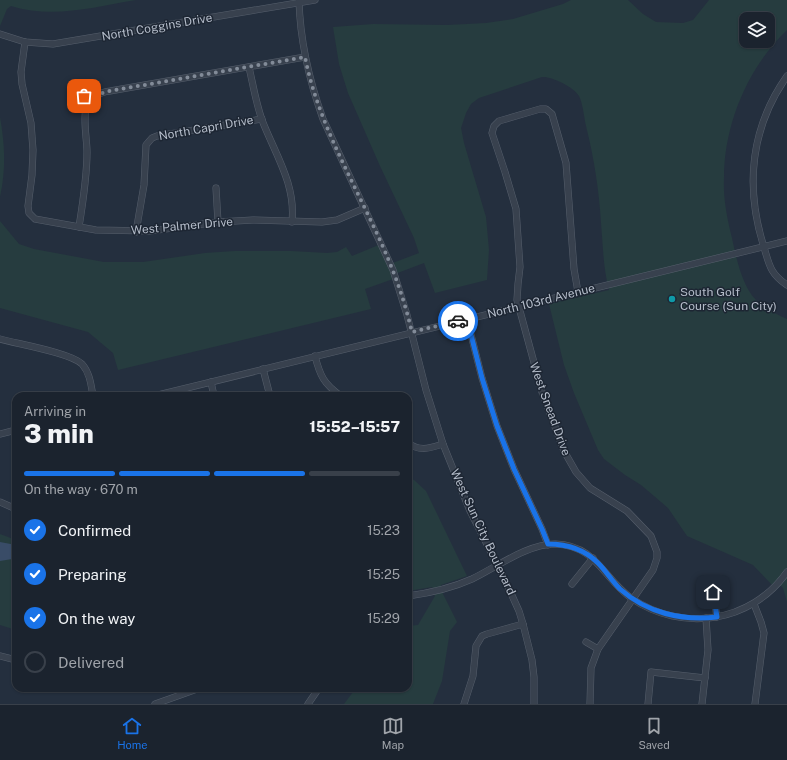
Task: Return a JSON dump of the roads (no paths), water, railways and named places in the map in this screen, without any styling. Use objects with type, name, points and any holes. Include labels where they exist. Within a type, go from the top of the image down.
[{"type":"street","name":"North Coggins Drive","points":[[0,34],[25,42],[54,44],[299,1],[315,0]]},
{"type":"street","name":"West Sun City Boulevard","points":[[299,1],[301,32],[309,78],[323,119],[393,270],[412,332],[426,390],[443,444],[470,511],[514,598],[524,624],[532,660],[534,677],[534,704]]},
{"type":"street","name":"West Palmer Drive","points":[[25,42],[21,72],[22,84],[31,123],[33,150],[32,175],[28,206],[29,213],[35,219],[96,230],[136,232],[218,222],[322,222],[336,220],[365,208]]},
{"type":"street","points":[[79,227],[87,171],[86,111],[91,100],[104,92],[305,57]]},
{"type":"street","points":[[249,67],[255,97],[262,119],[284,168],[290,186],[292,200],[292,222]]},
{"type":"street","points":[[787,76],[774,97],[763,120],[755,156],[753,185],[754,201],[771,270],[777,278],[787,285]]},
{"type":"street","points":[[84,96],[91,100]]},
{"type":"street","name":"West Snead Drive","points":[[578,292],[574,269],[568,174],[556,124],[552,114],[546,109],[540,109],[496,123],[492,132],[516,209],[520,268],[517,291],[519,306],[542,392],[570,462],[579,476],[590,488],[618,504],[637,520],[651,536],[656,547],[656,564],[598,649],[591,668],[590,704]]},
{"type":"street","name":"North Capri Drive","points":[[136,232],[143,192],[145,149],[148,141],[157,136],[262,119]]},
{"type":"street","points":[[216,188],[218,222]]},
{"type":"street","name":"North 103rd Avenue","points":[[171,392],[787,240]]},
{"type":"street","points":[[467,319],[482,378],[497,426],[514,469],[548,544]]},
{"type":"street","points":[[0,339],[63,355],[76,360],[82,364],[88,375],[92,392]]},
{"type":"street","points":[[315,356],[320,375],[324,382],[336,392]]},
{"type":"street","points":[[263,369],[269,392]]},
{"type":"street","points":[[211,382],[213,392]]},
{"type":"street","points":[[0,434],[12,431]]},
{"type":"street","points":[[412,446],[421,449],[428,449],[443,444]]},
{"type":"street","points":[[0,499],[12,506]]},
{"type":"street","points":[[412,595],[458,584],[498,566],[531,548],[548,544],[575,548],[593,558],[612,580],[632,598],[656,611],[681,618],[717,617],[738,612],[754,604],[769,592],[787,572]]},
{"type":"street","points":[[572,584],[593,558]]},
{"type":"street","points":[[711,580],[717,617]]},
{"type":"street","points":[[754,604],[762,622],[764,633],[756,704]]},
{"type":"street","points":[[702,704],[708,650],[706,618]]},
{"type":"street","points":[[464,704],[472,676],[476,646],[482,636],[524,624]]},
{"type":"street","points":[[586,642],[598,649]]},
{"type":"street","points":[[0,656],[12,659]]},
{"type":"street","points":[[648,704],[651,672],[705,678]]},
{"type":"street","points":[[155,704],[189,692]]},
{"type":"street","points":[[308,704],[316,692]]},
{"type":"water","points":[[0,542],[12,544],[12,559],[0,561]]},
{"type":"place","name":"South Golf Course (Sun City)","points":[[672,299]]}]
